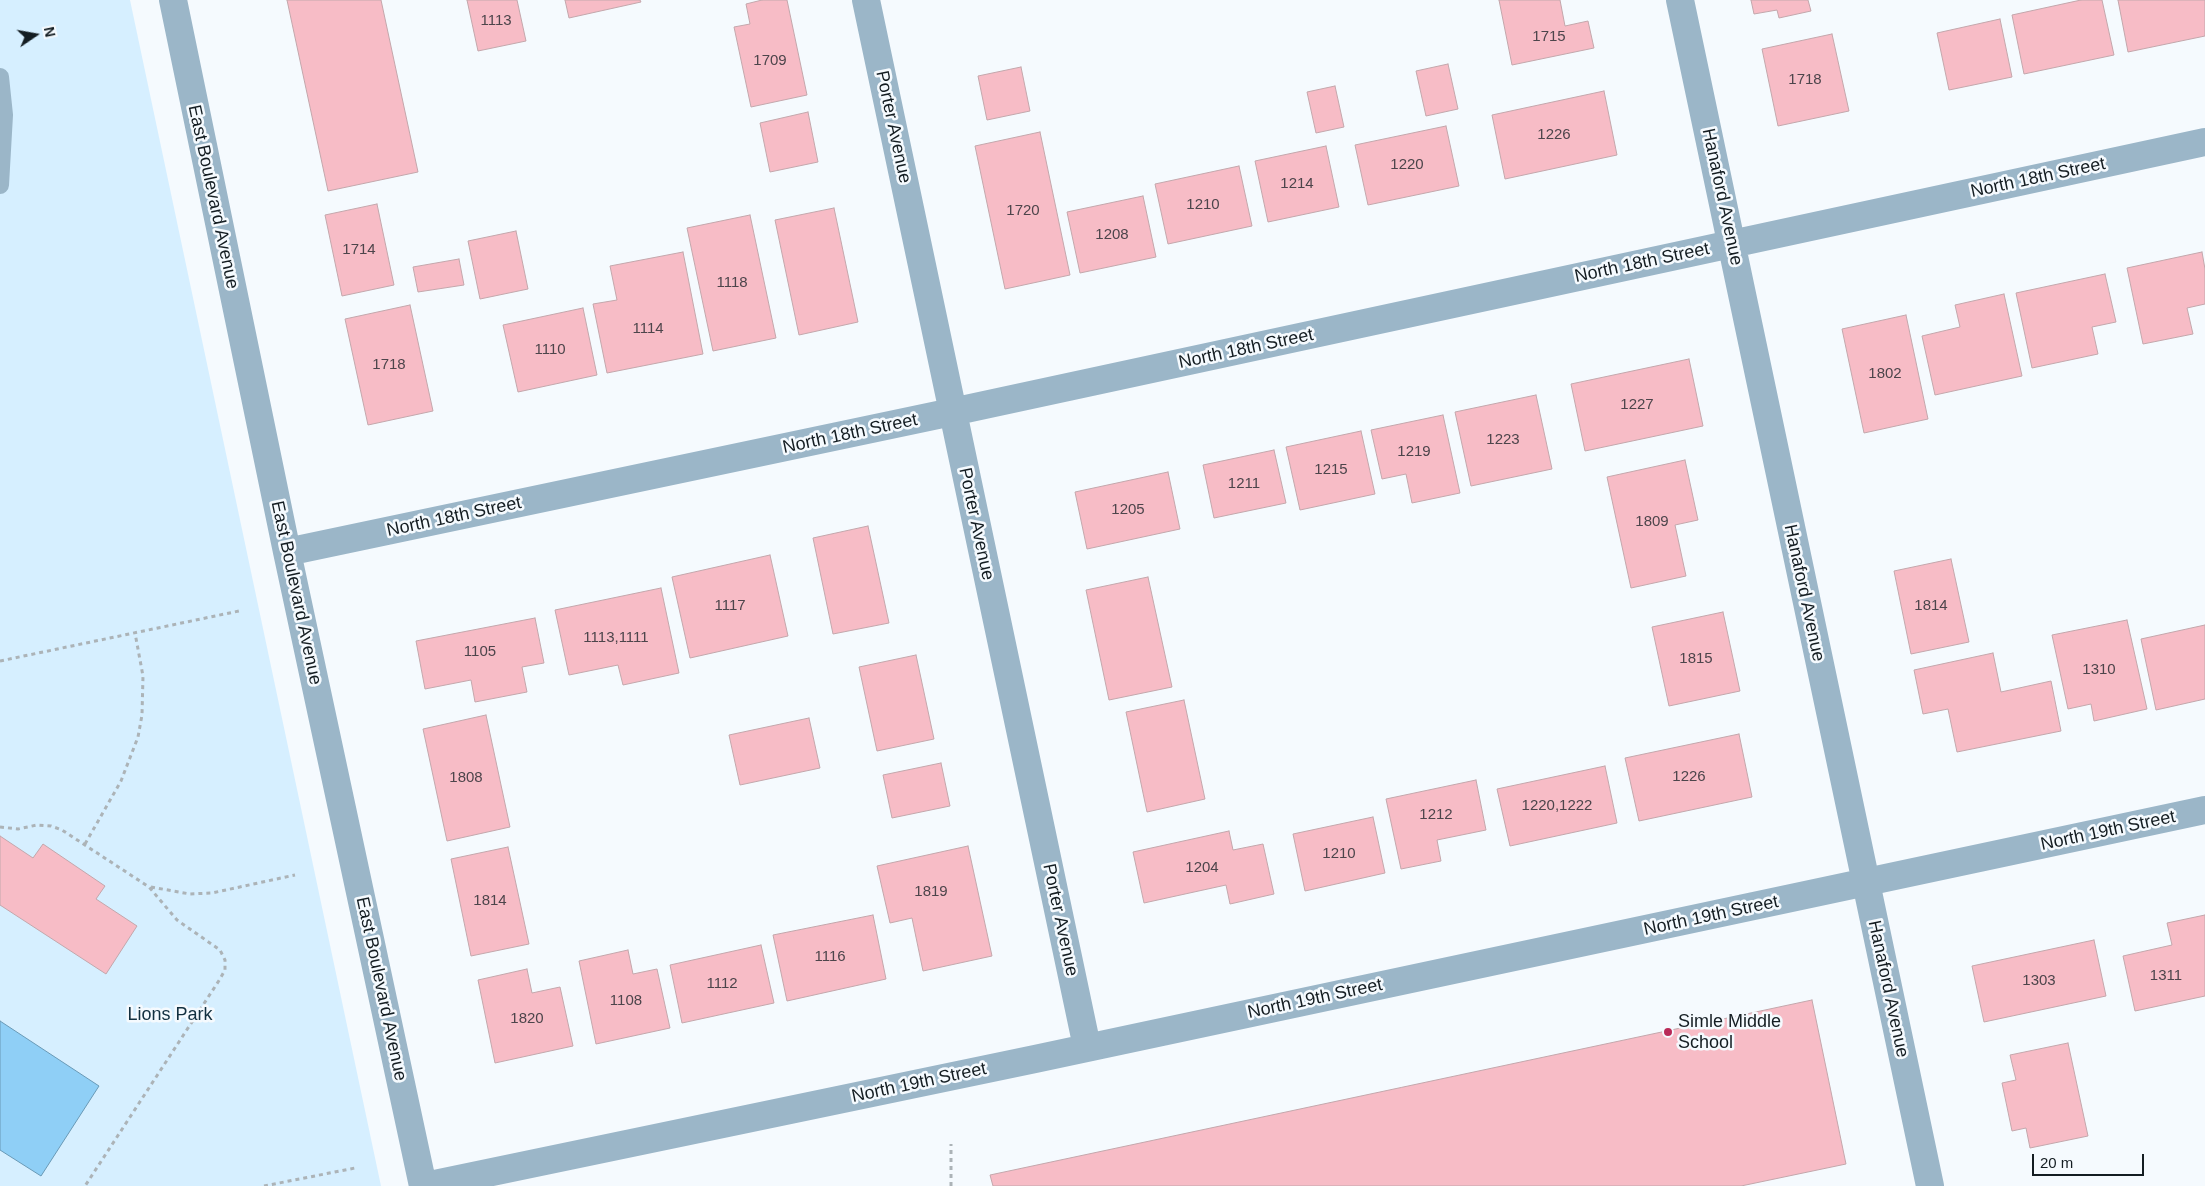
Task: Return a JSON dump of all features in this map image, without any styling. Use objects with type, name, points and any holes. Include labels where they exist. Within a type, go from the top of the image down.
[{"type":"street","name":"East Boulevard Avenue","points":[[173,0],[287,552],[424,1186]]},
{"type":"street","name":"Porter Avenue","points":[[866,0],[1087,1048]]},
{"type":"street","name":"Hanaford Avenue","points":[[1680,0],[1930,1186]]},
{"type":"street","name":"North 18th Street","points":[[287,552],[952,412],[2205,142]]},
{"type":"street","name":"North 19th Street","points":[[424,1186],[1087,1048],[2205,810]]},
{"type":"lane","points":[[0,77],[4,115],[0,185]]},
{"type":"path","points":[[0,661],[239,611]]},
{"type":"path","points":[[85,844],[121,781],[138,737],[142,715],[143,676],[135,633]]},
{"type":"path","points":[[0,827],[18,829],[37,825],[51,826],[62,830],[149,887],[177,920],[220,950],[224,960],[225,970],[220,979],[86,1185]]},
{"type":"path","points":[[149,887],[190,894],[212,893],[295,875]]},
{"type":"path","points":[[951,1144],[951,1186]]},
{"type":"path","points":[[264,1186],[355,1168]]},
{"type":"green space","name":"Lions Park","points":[[0,0],[130,0],[381,1186],[0,1186]]},
{"type":"water","points":[[0,1021],[99,1086],[41,1176],[0,1150]]},
{"type":"building","points":[[287,0],[381,0],[418,172],[328,191]]},
{"type":"building","points":[[467,0],[517,0],[526,41],[478,51]]},
{"type":"building","points":[[565,0],[640,0],[641,2],[569,18]]},
{"type":"building","points":[[762,0],[787,0],[807,95],[751,107],[734,27],[750,24],[746,4]]},
{"type":"building","points":[[1499,0],[1560,0],[1565,26],[1588,21],[1594,48],[1512,65]]},
{"type":"building","points":[[1751,0],[1808,0],[1811,11],[1779,18],[1777,10],[1754,14]]},
{"type":"building","points":[[2081,0],[2102,0],[2114,55],[2024,74],[2012,15]]},
{"type":"building","points":[[2118,0],[2205,0],[2205,36],[2128,52]]},
{"type":"building","points":[[2000,19],[2012,77],[1949,90],[1937,33]]},
{"type":"building","points":[[1832,34],[1849,111],[1778,126],[1762,49]]},
{"type":"building","points":[[1448,64],[1458,109],[1426,116],[1416,71]]},
{"type":"building","points":[[1021,67],[1030,111],[987,120],[978,76]]},
{"type":"building","points":[[1335,86],[1344,127],[1316,133],[1307,92]]},
{"type":"building","points":[[1604,91],[1617,155],[1505,179],[1492,115]]},
{"type":"building","points":[[808,112],[818,162],[770,172],[760,123]]},
{"type":"building","points":[[1446,126],[1459,186],[1368,205],[1355,145]]},
{"type":"building","points":[[1040,132],[1070,275],[1005,289],[975,146]]},
{"type":"building","points":[[1326,146],[1339,207],[1268,222],[1255,161]]},
{"type":"building","points":[[1239,166],[1252,226],[1168,244],[1155,184]]},
{"type":"building","points":[[1143,196],[1156,257],[1080,273],[1067,212]]},
{"type":"building","points":[[377,204],[394,285],[342,296],[325,215]]},
{"type":"building","points":[[834,208],[858,322],[799,335],[775,220]]},
{"type":"building","points":[[750,215],[776,338],[713,351],[687,228]]},
{"type":"building","points":[[516,231],[528,289],[480,299],[468,241]]},
{"type":"building","points":[[683,252],[703,354],[607,373],[593,304],[617,300],[610,266]]},
{"type":"building","points":[[2202,252],[2205,269],[2205,304],[2187,308],[2193,334],[2143,344],[2127,268]]},
{"type":"building","points":[[459,259],[464,285],[418,292],[413,267]]},
{"type":"building","points":[[2105,274],[2116,322],[2092,327],[2098,354],[2032,368],[2016,293]]},
{"type":"building","points":[[2004,294],[2022,376],[1935,395],[1922,336],[1960,327],[1955,305]]},
{"type":"building","points":[[410,305],[433,411],[368,425],[345,319]]},
{"type":"building","points":[[583,308],[597,375],[518,392],[503,325]]},
{"type":"building","points":[[1906,315],[1928,419],[1864,433],[1842,329]]},
{"type":"building","points":[[1689,359],[1703,426],[1585,451],[1571,384]]},
{"type":"building","points":[[1536,395],[1552,469],[1471,486],[1455,412]]},
{"type":"building","points":[[1443,415],[1460,493],[1412,503],[1406,474],[1382,479],[1371,430]]},
{"type":"building","points":[[1361,431],[1375,494],[1300,510],[1286,447]]},
{"type":"building","points":[[1274,450],[1286,503],[1214,518],[1203,465]]},
{"type":"building","points":[[1685,460],[1698,520],[1675,525],[1686,576],[1631,588],[1607,477]]},
{"type":"building","points":[[1168,472],[1180,529],[1087,549],[1075,492]]},
{"type":"building","points":[[868,526],[889,623],[833,634],[813,538]]},
{"type":"building","points":[[770,555],[788,636],[690,658],[672,577]]},
{"type":"building","points":[[1951,559],[1969,642],[1911,654],[1894,571]]},
{"type":"building","points":[[1148,577],[1172,687],[1109,700],[1086,590]]},
{"type":"building","points":[[661,588],[679,673],[623,685],[618,665],[569,675],[555,610]]},
{"type":"building","points":[[1723,612],[1740,691],[1669,706],[1652,627]]},
{"type":"building","points":[[535,618],[544,663],[522,667],[527,692],[475,702],[471,680],[425,689],[416,641]]},
{"type":"building","points":[[2127,620],[2147,709],[2094,721],[2091,704],[2068,709],[2052,635]]},
{"type":"building","points":[[2205,625],[2205,699],[2156,710],[2141,639]]},
{"type":"building","points":[[1993,653],[2001,692],[2051,681],[2061,731],[1957,752],[1948,709],[1923,714],[1914,670]]},
{"type":"building","points":[[916,655],[934,739],[877,751],[859,667]]},
{"type":"building","points":[[1184,700],[1205,799],[1147,812],[1126,712]]},
{"type":"building","points":[[486,715],[510,827],[447,841],[423,729]]},
{"type":"building","points":[[809,718],[820,768],[740,785],[729,735]]},
{"type":"building","points":[[1739,734],[1752,797],[1639,821],[1625,758]]},
{"type":"building","points":[[941,763],[950,806],[892,818],[883,775]]},
{"type":"building","points":[[1605,766],[1617,823],[1510,846],[1497,789]]},
{"type":"building","points":[[1476,780],[1486,830],[1437,840],[1441,861],[1401,869],[1386,799]]},
{"type":"building","points":[[1373,817],[1385,873],[1305,891],[1293,834]]},
{"type":"building","points":[[1229,831],[1233,850],[1263,844],[1274,894],[1230,904],[1226,885],[1144,903],[1133,852]]},
{"type":"building","points":[[0,836],[33,858],[43,844],[105,886],[96,899],[137,926],[106,974],[0,905]]},
{"type":"building","points":[[968,846],[992,956],[923,971],[912,918],[890,923],[877,866]]},
{"type":"building","points":[[508,847],[529,944],[471,956],[451,859]]},
{"type":"building","points":[[873,915],[886,979],[787,1001],[773,935]]},
{"type":"building","points":[[2205,915],[2205,996],[2135,1011],[2123,956],[2172,945],[2167,923]]},
{"type":"building","points":[[2094,940],[2106,996],[1984,1022],[1972,966]]},
{"type":"building","points":[[761,945],[774,1003],[682,1023],[670,965]]},
{"type":"building","points":[[628,950],[633,974],[657,969],[670,1028],[596,1044],[579,961]]},
{"type":"building","points":[[527,969],[532,993],[560,987],[573,1046],[495,1063],[478,980]]},
{"type":"building","name":"Simle Middle School","points":[[1812,1000],[1846,1164],[1741,1186],[993,1186],[990,1175]]},
{"type":"building","points":[[2068,1043],[2088,1136],[2030,1148],[2026,1128],[2012,1131],[2002,1083],[2016,1080],[2010,1055]]},
{"type":"place","name":"Simle Middle School","points":[[1668,1032]]}]
